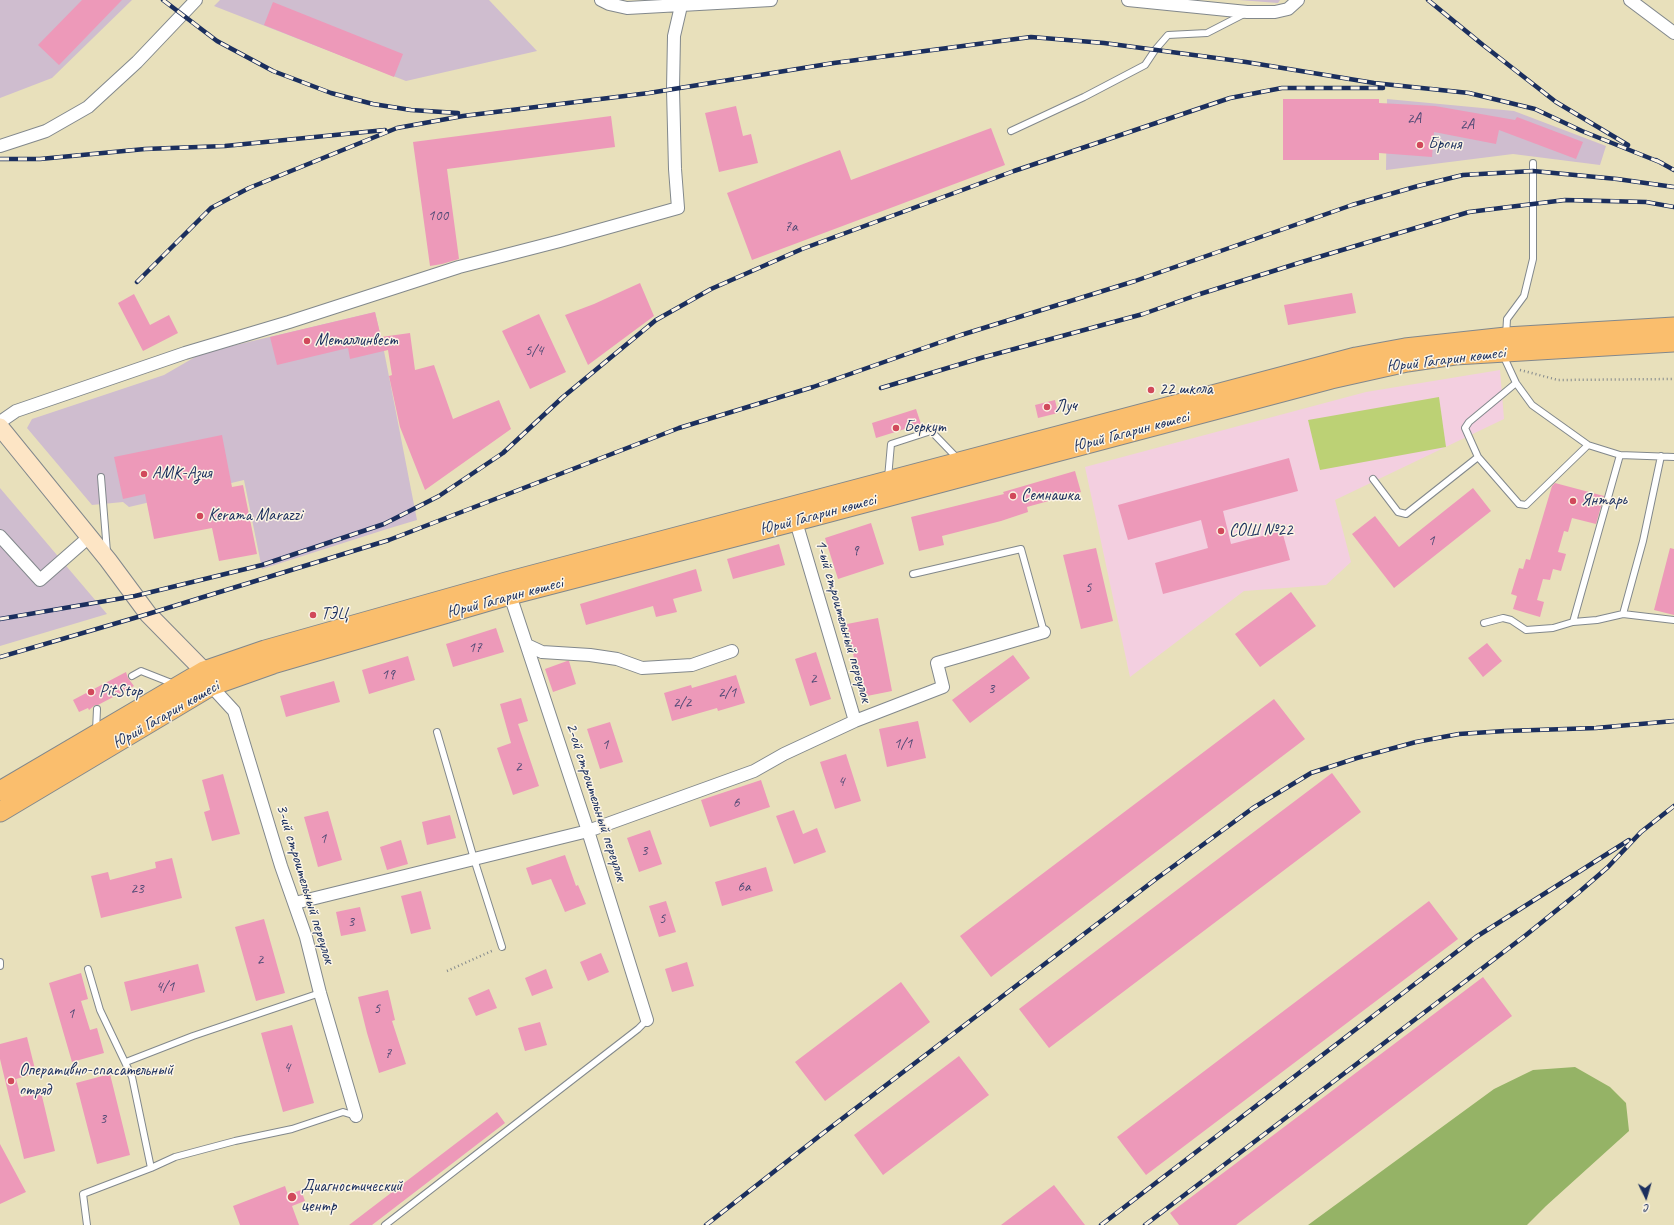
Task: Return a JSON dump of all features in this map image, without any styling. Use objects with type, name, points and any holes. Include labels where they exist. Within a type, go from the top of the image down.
[{"type":"main road","name":"Юрий Гагарин көшесі","points":[[0,791],[180,685],[273,664],[794,514],[887,481],[1356,357],[1405,348],[1505,352],[1674,328]]},
{"type":"main road","name":"Юрий Гагарин көшесі","points":[[0,812],[207,679],[265,650],[370,620],[506,582],[794,514],[1331,379],[1407,362],[1455,355],[1674,342]]},
{"type":"street","points":[[0,146],[46,131],[88,107],[137,62],[196,0]]},
{"type":"street","points":[[601,0],[609,4],[627,8],[771,0]]},
{"type":"street","points":[[1128,0],[1247,12],[1288,9],[1298,0]]},
{"type":"street","points":[[1637,2],[1674,34]]},
{"type":"street","points":[[0,422],[16,411],[185,353],[289,322],[459,267],[678,208],[674,169],[673,89],[674,36],[681,6]]},
{"type":"street","points":[[0,427],[108,560],[148,614],[207,679]]},
{"type":"street","name":"1-ый строительный переулок","points":[[794,514],[855,721]]},
{"type":"street","points":[[0,536],[40,580],[89,537]]},
{"type":"street","name":"2-ой строительный переулок","points":[[510,595],[588,831],[647,1020]]},
{"type":"street","name":"1-ый строительный переулок","points":[[295,902],[588,831],[754,771],[784,754],[855,721],[943,687],[937,663],[1044,632]]},
{"type":"street","points":[[527,645],[542,652],[590,655],[617,659],[642,668],[692,665],[732,650]]},
{"type":"street","name":"3-ий строительный переулок","points":[[207,679],[234,711],[281,866],[295,902],[306,937],[320,993],[356,1116]]},
{"type":"lane","points":[[1011,131],[1084,97],[1145,65],[1168,35],[1207,33],[1247,12]]},
{"type":"lane","points":[[1534,163],[1533,259],[1524,296],[1507,319],[1505,352],[1516,383],[1532,405],[1588,445],[1620,455],[1674,457]]},
{"type":"lane","points":[[1516,383],[1469,422],[1465,428],[1478,457],[1518,504],[1526,505],[1588,445]]},
{"type":"lane","points":[[887,481],[891,444],[931,431],[960,462]]},
{"type":"lane","points":[[1573,622],[1620,455]]},
{"type":"lane","points":[[1622,614],[1644,533],[1661,456]]},
{"type":"lane","points":[[1373,479],[1398,512],[1406,514],[1478,457]]},
{"type":"lane","points":[[101,477],[108,560]]},
{"type":"lane","points":[[913,574],[1021,549],[1044,632]]},
{"type":"lane","points":[[1484,623],[1503,618],[1510,620],[1526,630],[1553,628],[1573,622],[1597,620],[1622,614],[1674,620]]},
{"type":"lane","points":[[132,676],[141,671],[180,685]]},
{"type":"lane","points":[[96,735],[97,709]]},
{"type":"lane","points":[[437,732],[474,859],[502,947]]},
{"type":"lane","points":[[88,969],[100,1010],[132,1077],[151,1168]]},
{"type":"lane","points":[[126,1062],[192,1036],[320,993]]},
{"type":"lane","points":[[385,1225],[638,1029],[647,1020]]},
{"type":"lane","points":[[87,1225],[83,1194],[151,1168],[174,1157],[292,1128],[342,1112],[356,1116]]},
{"type":"path","points":[[1505,352],[1558,380],[1674,379]]},
{"type":"path","points":[[447,971],[502,947]]},
{"type":"shaded area","points":[[0,0],[132,0],[52,78],[0,98]]},
{"type":"shaded area","points":[[220,0],[489,0],[537,51],[406,81],[214,6]]},
{"type":"shaded area","points":[[1239,0],[1280,0],[1278,3]]},
{"type":"shaded area","points":[[1387,99],[1514,111],[1606,146],[1600,165],[1513,154],[1386,170]]},
{"type":"shaded area","name":"Металлинвест","points":[[375,312],[417,520],[262,569],[244,480],[129,507],[123,502],[92,505],[27,428],[32,419],[164,375],[202,353]]},
{"type":"shaded area","name":"СОШ №22","points":[[1500,370],[1504,419],[1335,500],[1351,562],[1326,585],[1244,591],[1130,677],[1085,467],[1366,392]]},
{"type":"shaded area","points":[[0,488],[107,614],[0,646]]},
{"type":"green space","points":[[1439,397],[1446,447],[1320,470],[1308,420]]},
{"type":"green space","points":[[1575,1067],[1610,1087],[1626,1103],[1629,1131],[1527,1225],[1308,1225],[1494,1089],[1533,1070]]},
{"type":"building","points":[[82,0],[122,0],[59,65],[38,45]]},
{"type":"building","points":[[273,2],[403,54],[394,77],[264,25]]},
{"type":"building","points":[[1283,99],[1379,99],[1379,103],[1435,106],[1515,120],[1517,117],[1583,142],[1576,159],[1499,130],[1496,144],[1434,132],[1432,157],[1379,153],[1379,160],[1283,160]]},
{"type":"building","points":[[736,106],[743,136],[751,134],[758,163],[719,172],[705,113]]},
{"type":"building","points":[[611,116],[615,147],[447,169],[459,259],[430,266],[413,142]]},
{"type":"building","points":[[991,128],[1005,165],[752,260],[727,193],[840,150],[851,180]]},
{"type":"building","points":[[640,283],[654,316],[588,365],[565,315],[594,304]]},
{"type":"building","points":[[1352,293],[1356,313],[1288,325],[1284,305]]},
{"type":"building","points":[[134,294],[150,325],[169,315],[178,333],[143,351],[118,303]]},
{"type":"building","points":[[375,312],[381,337],[410,333],[415,370],[434,365],[453,419],[499,400],[511,429],[425,490],[400,427],[389,376],[392,375],[388,350],[350,359],[348,348],[277,365],[270,337]]},
{"type":"building","points":[[539,314],[566,372],[530,389],[502,331]]},
{"type":"building","points":[[1055,400],[1058,413],[1038,418],[1035,405]]},
{"type":"building","points":[[916,409],[921,424],[876,438],[872,423]]},
{"type":"building","points":[[222,435],[232,487],[243,485],[257,554],[219,561],[212,528],[154,539],[145,494],[123,499],[114,457]]},
{"type":"building","points":[[1289,458],[1298,491],[1223,511],[1231,544],[1282,531],[1290,560],[1163,594],[1155,563],[1208,548],[1201,520],[1128,540],[1118,505]]},
{"type":"building","points":[[1075,471],[1081,492],[1027,507],[1028,512],[1001,521],[942,536],[944,545],[919,551],[911,517],[1004,494],[1003,492]]},
{"type":"building","points":[[1555,483],[1604,496],[1596,524],[1572,518],[1568,532],[1564,531],[1558,552],[1566,554],[1561,571],[1553,569],[1550,580],[1543,579],[1537,600],[1544,602],[1540,617],[1513,609],[1517,596],[1511,594],[1519,568],[1523,569],[1526,559],[1530,560],[1552,486]]},
{"type":"building","points":[[1473,488],[1491,511],[1394,588],[1352,534],[1375,516],[1399,547]]},
{"type":"building","points":[[871,523],[884,564],[838,579],[825,538]]},
{"type":"building","points":[[779,544],[785,565],[733,579],[727,559]]},
{"type":"building","points":[[1096,548],[1113,621],[1081,629],[1063,555]]},
{"type":"building","points":[[1670,548],[1674,549],[1674,615],[1654,610]]},
{"type":"building","points":[[696,569],[702,591],[673,599],[677,612],[656,617],[653,606],[586,625],[580,604]]},
{"type":"building","points":[[1291,592],[1316,626],[1260,667],[1235,634]]},
{"type":"building","points":[[878,618],[892,691],[862,697],[847,624]]},
{"type":"building","points":[[496,628],[504,652],[453,667],[446,644]]},
{"type":"building","points":[[1487,643],[1502,661],[1483,677],[1468,658]]},
{"type":"building","points":[[816,652],[831,699],[810,706],[795,659]]},
{"type":"building","points":[[1013,655],[1030,678],[970,723],[952,700]]},
{"type":"building","points":[[408,656],[415,680],[369,694],[362,670]]},
{"type":"building","points":[[569,661],[576,684],[553,692],[545,669]]},
{"type":"building","points":[[126,672],[128,678],[134,686],[98,705],[95,705],[89,710],[88,708],[79,712],[73,700]]},
{"type":"building","points":[[736,675],[745,703],[718,711],[717,708],[672,721],[664,693],[691,685],[692,688]]},
{"type":"building","points":[[334,681],[340,702],[286,717],[280,696]]},
{"type":"building","points":[[521,698],[528,721],[518,724],[539,786],[513,795],[497,748],[511,743],[500,704]]},
{"type":"building","points":[[1274,699],[1305,739],[991,977],[960,936]]},
{"type":"building","points":[[918,721],[926,758],[887,767],[879,729]]},
{"type":"building","points":[[610,722],[623,762],[600,769],[587,729]]},
{"type":"building","points":[[846,754],[861,801],[835,809],[820,762]]},
{"type":"building","points":[[1332,773],[1361,812],[1049,1048],[1019,1009]]},
{"type":"building","points":[[223,774],[240,834],[212,841],[204,812],[210,810],[202,780]]},
{"type":"building","points":[[761,780],[770,807],[710,827],[701,800]]},
{"type":"building","points":[[794,810],[803,834],[817,828],[826,852],[794,864],[776,816]]},
{"type":"building","points":[[328,811],[342,860],[318,867],[304,817]]},
{"type":"building","points":[[450,815],[456,838],[427,845],[422,822]]},
{"type":"building","points":[[650,830],[662,864],[639,872],[627,838]]},
{"type":"building","points":[[401,840],[408,864],[387,870],[380,847]]},
{"type":"building","points":[[565,855],[576,886],[578,885],[586,904],[565,912],[551,879],[532,885],[526,868]]},
{"type":"building","points":[[172,858],[182,898],[101,918],[91,876],[108,872],[110,880],[156,868],[155,862]]},
{"type":"building","points":[[766,867],[773,891],[722,906],[715,882]]},
{"type":"building","points":[[421,891],[431,929],[411,934],[401,896]]},
{"type":"building","points":[[666,901],[676,932],[659,937],[649,906]]},
{"type":"building","points":[[1429,901],[1458,939],[1146,1175],[1117,1137]]},
{"type":"building","points":[[360,907],[366,931],[341,936],[336,912]]},
{"type":"building","points":[[264,919],[285,993],[256,1001],[235,927]]},
{"type":"building","points":[[601,953],[609,972],[588,981],[580,962]]},
{"type":"building","points":[[687,962],[694,986],[672,992],[665,969]]},
{"type":"building","points":[[198,964],[205,992],[131,1011],[124,982]]},
{"type":"building","points":[[546,969],[553,988],[532,996],[525,978]]},
{"type":"building","points":[[81,973],[88,999],[81,1001],[90,1030],[97,1028],[104,1053],[72,1062],[49,983]]},
{"type":"building","points":[[1483,977],[1512,1016],[1236,1225],[1179,1225],[1170,1213]]},
{"type":"building","points":[[901,982],[930,1022],[825,1101],[795,1062]]},
{"type":"building","points":[[489,989],[497,1008],[476,1016],[468,998]]},
{"type":"building","points":[[388,990],[395,1020],[392,1021],[406,1064],[379,1073],[358,997]]},
{"type":"building","points":[[540,1022],[547,1045],[525,1051],[518,1028]]},
{"type":"building","points":[[292,1025],[314,1103],[283,1112],[261,1033]]},
{"type":"building","points":[[27,1037],[36,1073],[16,1079],[21,1097],[41,1092],[55,1151],[24,1159],[0,1059],[0,1044]]},
{"type":"building","points":[[959,1056],[989,1095],[883,1175],[854,1135]]},
{"type":"building","points":[[110,1074],[130,1155],[97,1164],[76,1083]]},
{"type":"building","points":[[497,1112],[505,1123],[372,1225],[349,1225]]},
{"type":"building","points":[[0,1144],[26,1192],[0,1204]]},
{"type":"building","points":[[1054,1185],[1085,1225],[1001,1225]]},
{"type":"building","points":[[285,1186],[288,1195],[301,1190],[305,1201],[292,1206],[299,1225],[240,1225],[233,1206]]},
{"type":"railway","points":[[163,0],[217,41],[273,71],[331,93],[373,104],[411,110],[458,113]]},
{"type":"railway","points":[[1428,0],[1556,102],[1628,145]]},
{"type":"railway","points":[[137,282],[211,208],[249,188],[397,128],[463,116],[649,93],[834,63],[1031,37],[1104,43],[1246,62],[1374,83],[1469,93],[1535,109],[1582,131],[1662,163]]},
{"type":"railway","points":[[0,619],[135,596],[262,565],[384,524],[439,496],[503,453],[563,397],[656,320],[711,289],[802,249],[1014,171],[1230,98],[1282,88],[1383,88]]},
{"type":"railway","points":[[0,159],[40,159],[145,149],[225,146],[385,130]]},
{"type":"railway","points":[[1656,160],[1674,170]]},
{"type":"railway","points":[[0,657],[148,614],[389,540],[679,428],[813,387],[961,335],[1135,281],[1352,205],[1418,186],[1463,175],[1533,171],[1617,179],[1674,187]]},
{"type":"railway","points":[[881,388],[981,358],[1143,314],[1200,294],[1302,262],[1469,212],[1565,200],[1646,202],[1674,207]]},
{"type":"railway","points":[[706,1225],[822,1134],[1156,879],[1253,808],[1311,773],[1357,758],[1416,742],[1459,734],[1596,728],[1674,721]]},
{"type":"railway","points":[[1145,1225],[1526,935],[1608,867],[1641,832],[1674,806]]},
{"type":"railway","points":[[1101,1225],[1476,937],[1629,840]]},
{"type":"place","name":"Броня","points":[[1420,145]]},
{"type":"place","name":"Металлинвест","points":[[307,341]]},
{"type":"place","name":"22 школа","points":[[1151,390]]},
{"type":"place","name":"Луч","points":[[1047,407]]},
{"type":"place","name":"Беркут","points":[[896,428]]},
{"type":"place","name":"АМК-Азия","points":[[144,474]]},
{"type":"place","name":"Семнашка","points":[[1013,496]]},
{"type":"place","name":"Янтарь","points":[[1573,501]]},
{"type":"place","name":"Kerama Marazzi","points":[[200,516]]},
{"type":"place","name":"СОШ №22","points":[[1221,531]]},
{"type":"place","name":"ТЭЦ","points":[[313,615]]},
{"type":"place","name":"PitStop","points":[[91,692]]},
{"type":"place","name":"Оперативно-спасательный отряд","points":[[11,1081]]},
{"type":"place","name":"Диагностический центр","points":[[292,1197]]}]
